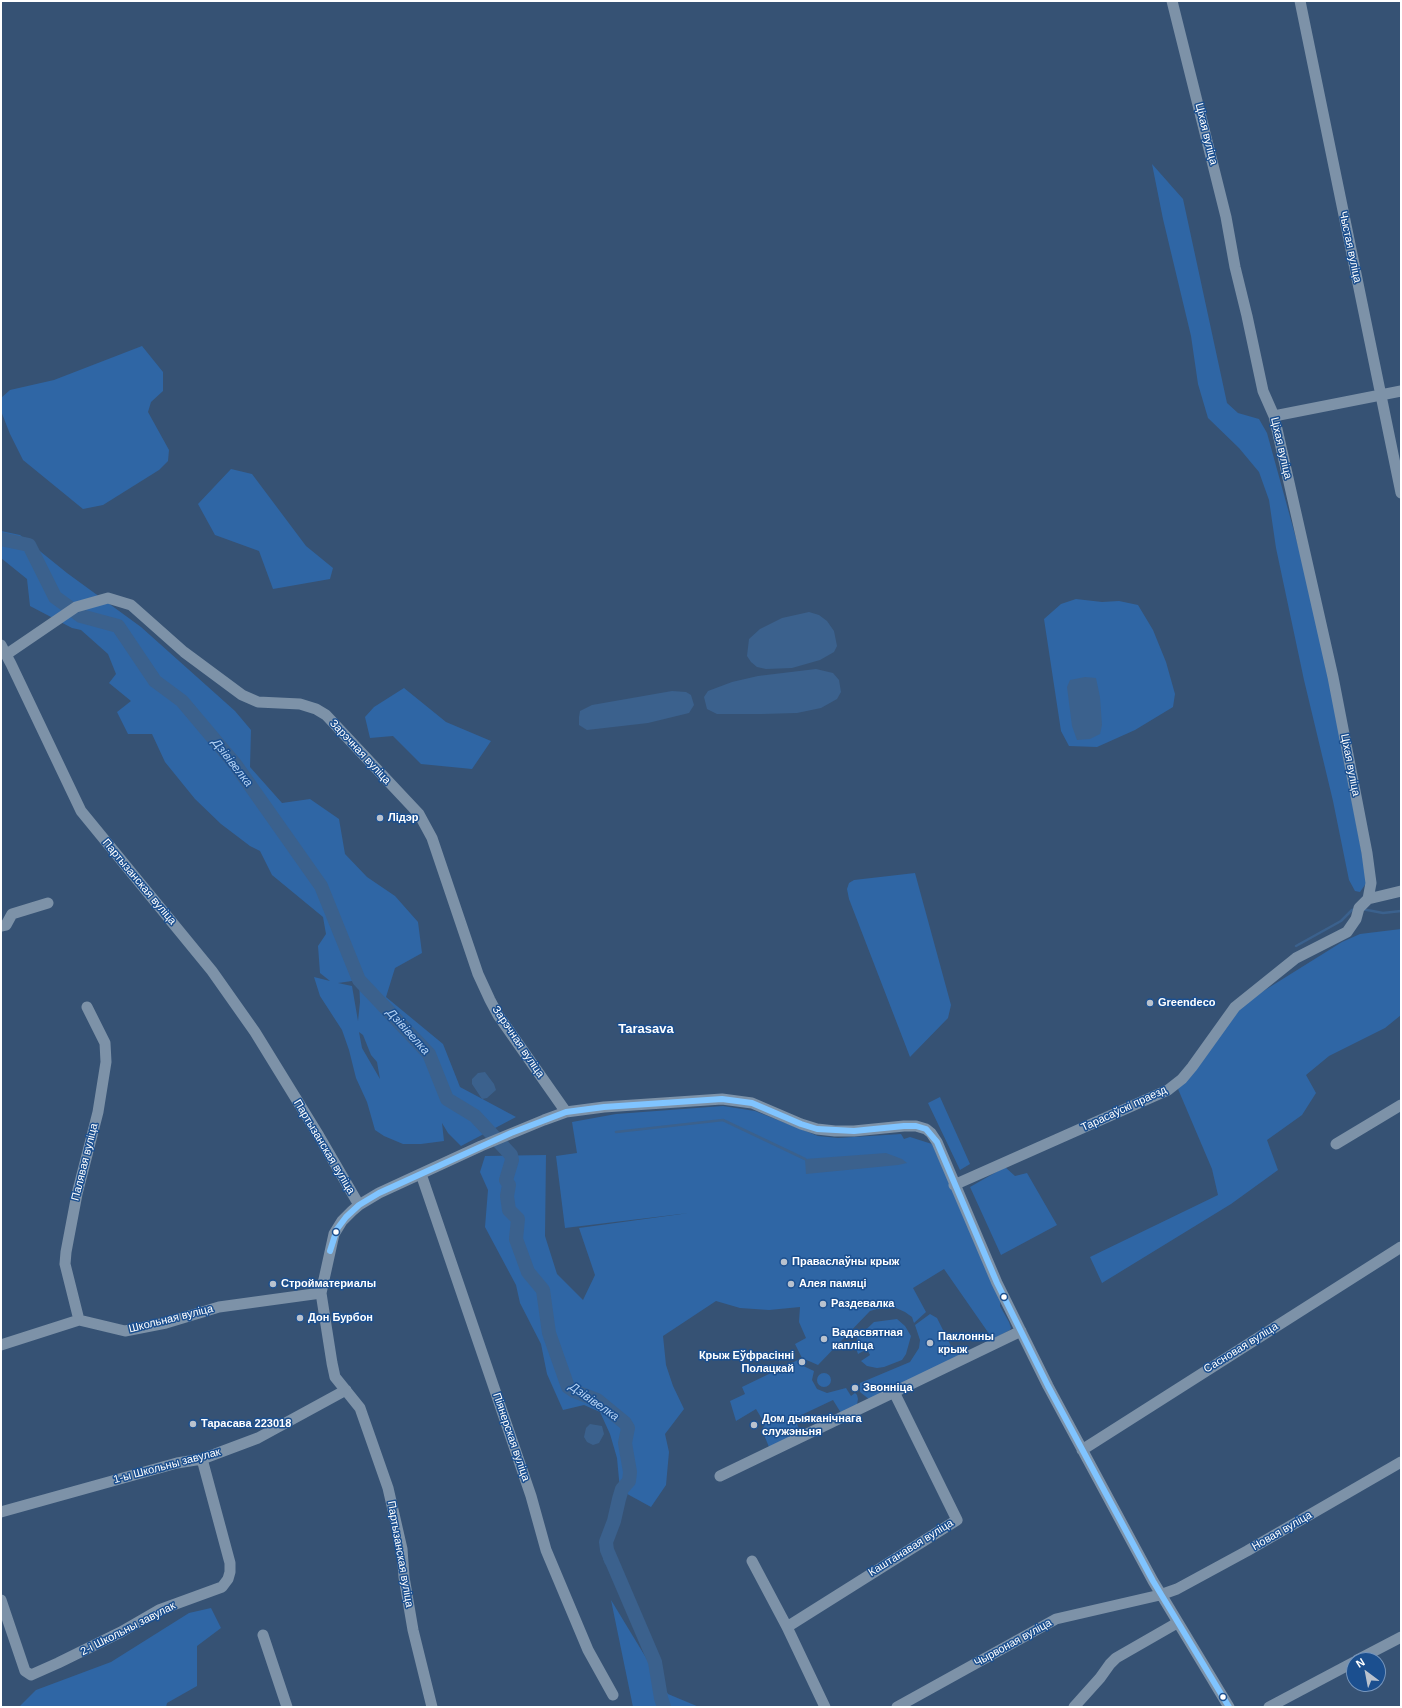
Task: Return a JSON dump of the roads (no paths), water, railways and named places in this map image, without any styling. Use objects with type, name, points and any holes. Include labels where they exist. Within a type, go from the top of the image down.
[{"type":"street","name":"Ціхая вуліца","points":[[1172,1],[1224,210],[1235,267],[1263,391],[1274,416],[1333,677],[1370,876],[1371,883],[1368,900]]},
{"type":"street","name":"Чыстая вуліца","points":[[1300,1],[1401,493]]},
{"type":"street","points":[[1274,416],[1401,391]]},
{"type":"street","name":"Зарэчная вуліца","points":[[4,649],[72,610],[91,602],[108,598],[131,606],[184,652],[242,695],[258,702],[300,704],[316,709],[326,716],[419,814],[432,838],[478,974],[490,1000],[498,1015],[566,1112]]},
{"type":"street","name":"Партызанская вуліца","points":[[4,649],[81,811],[212,971],[259,1039],[319,1136],[359,1205],[342,1221],[334,1234],[321,1292],[335,1377],[360,1408],[388,1488],[402,1549],[404,1577],[413,1630],[432,1707]]},
{"type":"street","points":[[1368,900],[1401,891]]},
{"type":"street","name":"Тарасаўскі праезд","points":[[954,1185],[1168,1090],[1182,1079],[1192,1067],[1235,1007],[1296,958],[1347,932],[1356,919],[1359,908],[1368,900]]},
{"type":"street","points":[[1,926],[6,925],[12,914],[48,903]]},
{"type":"street","name":"Палявая вуліца","points":[[79,1320],[65,1264],[66,1252],[77,1194],[98,1112],[106,1062],[105,1043],[87,1007]]},
{"type":"street","points":[[359,1205],[481,1146],[566,1112],[604,1107],[722,1099],[752,1103],[801,1124],[829,1130],[854,1131],[904,1126],[916,1126],[926,1129],[937,1142],[997,1283],[1082,1450],[1160,1595],[1229,1707]]},
{"type":"street","points":[[1336,1144],[1401,1105]]},
{"type":"street","name":"Піянерская вуліца","points":[[421,1174],[531,1496],[546,1550],[588,1650],[614,1695]]},
{"type":"street","name":"Сасновая вуліца","points":[[1082,1450],[1401,1247]]},
{"type":"street","name":"Школьная вуліца","points":[[79,1320],[124,1331],[166,1323],[219,1307],[321,1292]]},
{"type":"street","points":[[1,1345],[79,1320]]},
{"type":"street","points":[[720,1476],[1021,1331]]},
{"type":"street","name":"1-ы Школьны завулак","points":[[1,1512],[178,1463],[202,1459],[258,1438],[346,1390]]},
{"type":"street","name":"Каштанавая вуліца","points":[[787,1627],[957,1520],[894,1392]]},
{"type":"street","name":"2-і Школьны завулак","points":[[1,1600],[26,1671],[31,1675],[58,1664],[121,1632],[159,1610],[222,1587],[228,1579],[230,1563],[202,1459]]},
{"type":"street","name":"Новая вуліца","points":[[1160,1595],[1247,1551],[1401,1462]]},
{"type":"street","points":[[752,1561],[787,1627],[825,1707]]},
{"type":"street","name":"Чырвоная вуліца","points":[[898,1707],[1056,1619],[1160,1595]]},
{"type":"street","points":[[1074,1707],[1116,1658],[1177,1623]]},
{"type":"street","points":[[262,1635],[287,1707]]},
{"type":"street","points":[[1372,1652],[1401,1636]]},
{"type":"street","points":[[1269,1707],[1346,1666]]},
{"type":"waterway","name":"Дзівівелка","points":[[1,539],[29,545],[55,597],[81,616],[118,626],[155,681],[182,701],[235,764],[321,886],[359,980],[429,1054],[447,1099],[475,1116],[511,1155],[512,1160],[506,1180],[509,1185],[507,1196],[509,1210],[518,1219],[516,1239],[528,1272],[543,1290],[549,1333],[568,1387],[597,1400],[625,1423],[628,1428],[625,1443],[630,1472],[629,1481],[622,1489],[614,1521],[606,1542],[607,1550],[655,1662],[664,1707]]},
{"type":"waterway","points":[[1296,946],[1341,921],[1352,910],[1356,909]]},
{"type":"waterway","points":[[1362,909],[1383,913],[1401,911]]},
{"type":"waterway","points":[[616,1132],[723,1120],[805,1159]]},
{"type":"place","name":"Лідэр","points":[[380,818]]},
{"type":"place","name":"Greendeco","points":[[1150,1003]]},
{"type":"place","name":"Праваслаўны крыж","points":[[784,1262]]},
{"type":"place","name":"Стройматериалы","points":[[273,1284]]},
{"type":"place","name":"Алея памяці","points":[[791,1284]]},
{"type":"place","name":"Раздевалка","points":[[823,1304]]},
{"type":"place","name":"Дон Бурбон","points":[[300,1318]]},
{"type":"place","name":"Вадасвятная капліца","points":[[824,1339]]},
{"type":"place","name":"Паклонны крыж","points":[[930,1343]]},
{"type":"place","name":"Крыж Еўфрасінні Полацкай","points":[[802,1362]]},
{"type":"place","name":"Звонніца","points":[[855,1388]]},
{"type":"place","name":"Тарасава 223018","points":[[193,1424]]},
{"type":"place","name":"Дом дыяканічнага служэньня","points":[[754,1425]]},
{"type":"district","name":"Tarasava","points":[[646,1029]]}]
